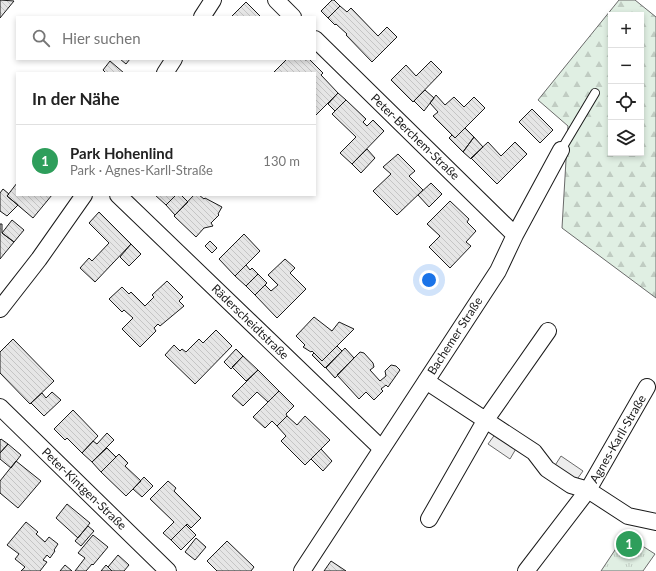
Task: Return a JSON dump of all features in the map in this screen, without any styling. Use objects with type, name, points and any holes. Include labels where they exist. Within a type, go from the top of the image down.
[{"type":"street","points":[[203,16],[213,0]]},
{"type":"street","points":[[276,0],[292,16]]},
{"type":"street","name":"Peter-Berchem-Straße","points":[[316,40],[515,235]]},
{"type":"street","points":[[166,72],[173,60]]},
{"type":"street","name":"Bachemer Straße","points":[[302,571],[498,271],[515,235],[561,150]]},
{"type":"street","points":[[0,309],[83,196]]},
{"type":"street","name":"Räderscheidtstraße","points":[[119,196],[382,449]]},
{"type":"street","points":[[429,519],[485,421],[548,331]]},
{"type":"street","name":"Agnes-Karll-Straße","points":[[426,381],[534,452],[547,469],[571,485],[588,490],[628,516],[656,522]]},
{"type":"street","name":"Agnes-Karll-Straße","points":[[526,571],[588,490],[647,387]]},
{"type":"street","name":"Peter-Kintgen-Straße","points":[[0,407],[168,571]]},
{"type":"lane","name":"Bachemer Straße","points":[[561,150],[594,93]]},
{"type":"green space","points":[[619,0],[635,0],[656,17],[656,298],[562,228],[568,126],[538,100],[608,14],[608,156],[644,156],[644,12],[609,12]]},
{"type":"green space","points":[[625,535],[655,554],[643,571],[601,571]]},
{"type":"shaded area","points":[[496,433],[517,447],[510,459],[488,444]]},
{"type":"shaded area","points":[[561,456],[583,471],[575,482],[554,467]]},
{"type":"building","points":[[0,0],[14,1],[0,18]]},
{"type":"building","points":[[332,0],[340,6],[328,18],[321,11]]},
{"type":"building","points":[[246,2],[260,16],[232,16]]},
{"type":"building","points":[[340,6],[347,12],[351,8],[378,36],[387,27],[397,37],[372,62],[346,35],[347,34],[328,18]]},
{"type":"building","points":[[121,60],[129,60],[126,64]]},
{"type":"building","points":[[286,60],[310,60],[323,73],[321,75],[338,93],[316,115],[316,72],[274,72]]},
{"type":"building","points":[[110,61],[123,72],[105,72],[103,70]]},
{"type":"building","points":[[431,61],[442,72],[413,102],[391,80],[406,65],[416,76]]},
{"type":"building","points":[[425,90],[434,98],[424,111],[414,101]]},
{"type":"building","points":[[338,93],[346,100],[335,111],[328,104]]},
{"type":"building","points":[[436,95],[445,105],[454,97],[464,107],[474,97],[485,108],[455,138],[433,116],[438,112],[430,103]]},
{"type":"building","points":[[346,100],[366,119],[363,122],[367,126],[373,120],[384,131],[352,164],[340,153],[356,137],[332,114]]},
{"type":"building","points":[[532,109],[553,130],[540,143],[519,122]]},
{"type":"building","points":[[465,128],[474,137],[463,152],[449,138],[452,135],[455,138]]},
{"type":"building","points":[[474,137],[483,147],[471,159],[463,152]]},
{"type":"building","points":[[488,142],[501,156],[515,142],[527,154],[497,184],[471,158]]},
{"type":"building","points":[[367,149],[375,158],[361,173],[352,164]]},
{"type":"building","points":[[398,154],[415,171],[409,176],[423,190],[397,215],[373,191],[391,174],[383,167]]},
{"type":"building","points":[[431,183],[442,194],[429,207],[418,195]]},
{"type":"building","points":[[16,184],[16,196],[51,196],[33,218],[7,196]]},
{"type":"building","points":[[3,189],[9,194],[7,196],[18,205],[7,216],[0,211],[0,193]]},
{"type":"building","points":[[156,196],[175,196],[166,205]]},
{"type":"building","points":[[175,196],[182,196],[188,202],[175,215],[166,205]]},
{"type":"building","points":[[193,196],[200,196],[222,207],[218,214],[219,215],[211,223],[213,226],[204,228],[196,237],[174,216]]},
{"type":"building","points":[[450,201],[469,219],[467,222],[476,231],[466,242],[471,246],[450,268],[429,247],[440,236],[427,224]]},
{"type":"building","points":[[99,212],[131,244],[95,282],[80,268],[89,258],[92,261],[109,243],[89,223]]},
{"type":"building","points":[[12,220],[24,230],[14,242],[2,233]]},
{"type":"building","points":[[0,224],[2,224],[2,233],[14,242],[0,259]]},
{"type":"building","points":[[244,234],[260,251],[235,276],[219,259]]},
{"type":"building","points":[[210,241],[217,248],[212,253],[205,246]]},
{"type":"building","points":[[131,244],[141,254],[129,266],[120,257]]},
{"type":"building","points":[[285,259],[295,268],[290,273],[306,289],[277,318],[255,295],[265,285],[271,291],[278,285],[268,275]]},
{"type":"building","points":[[246,265],[250,270],[252,268],[258,274],[246,286],[235,276]]},
{"type":"building","points":[[258,274],[267,283],[255,295],[246,286]]},
{"type":"building","points":[[167,281],[183,297],[179,301],[184,306],[160,326],[158,324],[154,328],[156,331],[140,347],[122,329],[133,318],[124,310],[122,312],[109,299],[122,287],[129,294],[131,292],[145,306],[154,297],[152,295]]},
{"type":"building","points":[[314,317],[332,331],[339,322],[354,329],[322,361],[312,351],[311,352],[303,347],[305,345],[296,336]]},
{"type":"building","points":[[216,330],[232,346],[195,384],[165,355],[174,345],[180,351],[182,349],[186,352],[199,339],[203,343]]},
{"type":"building","points":[[13,339],[54,381],[30,404],[0,373],[0,352]]},
{"type":"building","points":[[337,346],[342,351],[325,368],[312,355],[314,353],[322,361]]},
{"type":"building","points":[[345,348],[354,358],[335,378],[326,368]]},
{"type":"building","points":[[236,349],[243,356],[231,369],[224,362]]},
{"type":"building","points":[[360,352],[364,353],[373,363],[374,367],[370,370],[380,381],[386,376],[385,371],[391,365],[396,366],[400,370],[388,387],[386,385],[381,389],[383,391],[374,400],[366,392],[359,399],[337,375]]},
{"type":"building","points":[[243,356],[258,370],[246,381],[232,367]]},
{"type":"building","points":[[258,370],[279,391],[268,402],[257,392],[243,406],[232,396]]},
{"type":"building","points":[[279,391],[294,406],[277,426],[272,421],[265,428],[253,417]]},
{"type":"building","points":[[52,392],[61,400],[44,416],[31,403],[42,393],[46,398]]},
{"type":"building","points":[[73,410],[98,436],[82,453],[67,438],[65,440],[54,429]]},
{"type":"building","points":[[287,416],[297,425],[305,416],[330,440],[305,465],[281,441],[286,436],[277,426]]},
{"type":"building","points":[[107,433],[114,440],[92,462],[82,453],[93,441],[97,444]]},
{"type":"building","points":[[1,439],[8,444],[0,453],[0,440]]},
{"type":"building","points":[[8,444],[21,455],[11,468],[0,459],[0,453]]},
{"type":"building","points":[[107,448],[116,457],[101,472],[92,462]]},
{"type":"building","points":[[321,449],[332,461],[323,471],[311,459]]},
{"type":"building","points":[[119,454],[128,463],[125,466],[141,481],[126,496],[101,472]]},
{"type":"building","points":[[16,461],[41,481],[18,508],[0,493],[0,481]]},
{"type":"building","points":[[144,477],[153,486],[142,497],[133,489]]},
{"type":"building","points":[[168,481],[176,488],[174,491],[201,518],[191,528],[187,524],[171,540],[163,533],[174,522],[150,499]]},
{"type":"building","points":[[67,504],[90,523],[78,538],[56,518]]},
{"type":"building","points":[[26,522],[38,532],[36,534],[45,542],[49,537],[58,544],[50,558],[47,555],[43,560],[47,562],[40,571],[21,571],[25,567],[15,559],[19,554],[7,545]]},
{"type":"building","points":[[186,525],[196,535],[181,550],[171,540]]},
{"type":"building","points":[[88,526],[94,531],[81,546],[75,541]]},
{"type":"building","points":[[93,535],[108,547],[86,571],[75,571],[85,558],[78,553]]},
{"type":"building","points":[[196,538],[206,547],[195,560],[185,552]]},
{"type":"building","points":[[227,541],[254,567],[251,571],[217,571],[207,561]]},
{"type":"building","points":[[118,555],[129,565],[124,571],[112,571],[108,567]]},
{"type":"building","points":[[331,561],[346,571],[324,571]]},
{"type":"building","points":[[65,565],[72,571],[60,571]]},
{"type":"building","points":[[106,565],[112,571],[101,571]]},
{"type":"place","name":"Park Hohenlind","points":[[629,544]]}]
